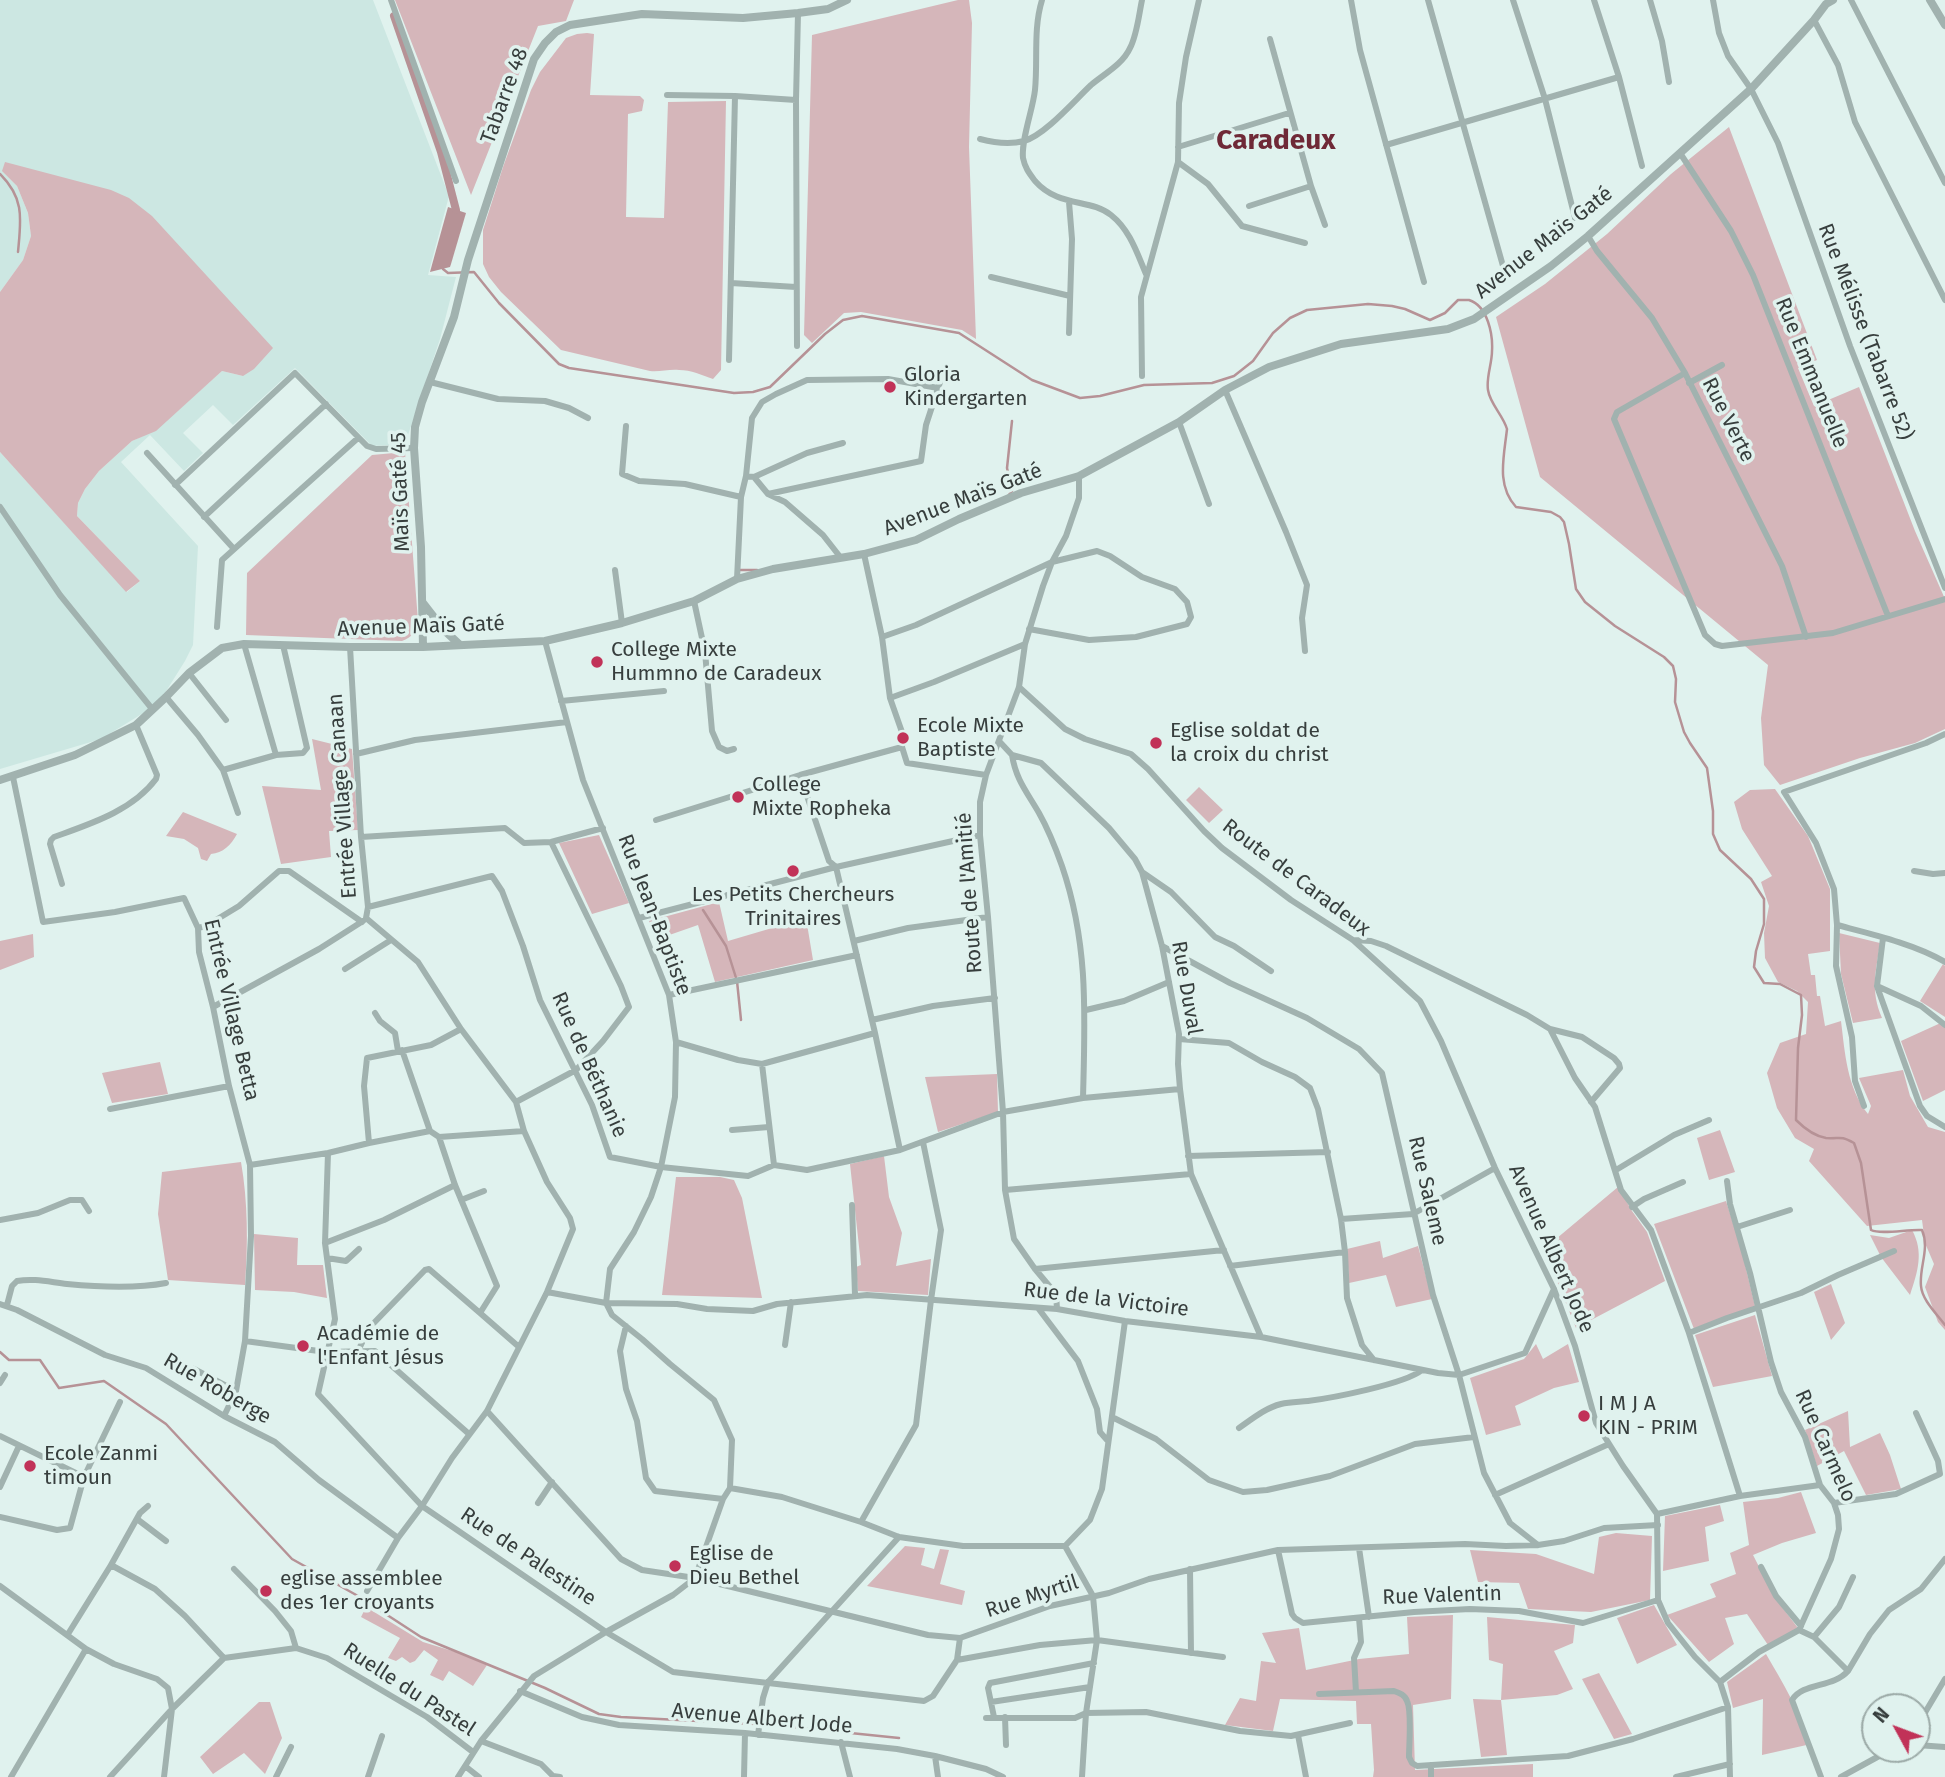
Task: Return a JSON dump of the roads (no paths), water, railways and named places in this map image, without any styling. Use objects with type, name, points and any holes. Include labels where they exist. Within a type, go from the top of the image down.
[{"type":"street","points":[[391,0],[456,181]]},
{"type":"street","name":"Tabarre 48","points":[[468,260],[534,59],[544,43],[556,32],[570,25],[642,14],[743,18],[828,9],[847,0]]},
{"type":"street","points":[[1042,0],[1037,15],[1035,90],[1022,155],[1026,169],[1044,191],[1069,202],[1097,208],[1110,214],[1130,235],[1146,274]]},
{"type":"street","points":[[980,139],[999,144],[1025,141],[1045,128],[1120,62],[1131,48],[1142,0]]},
{"type":"street","points":[[1142,376],[1141,297],[1178,162],[1179,103],[1199,0]]},
{"type":"street","points":[[1351,0],[1360,50],[1424,282]]},
{"type":"street","points":[[1429,0],[1503,265]]},
{"type":"street","points":[[1513,0],[1545,99],[1575,218]]},
{"type":"street","points":[[1594,0],[1619,78],[1642,166]]},
{"type":"street","points":[[1650,0],[1662,41],[1669,82]]},
{"type":"street","name":"Rue Mélisse (Tabarre 52)","points":[[1713,0],[1719,33],[1728,56],[1751,89],[1778,143],[1850,346],[1945,588]]},
{"type":"street","name":"Avenue Maïs Gaté","points":[[0,780],[75,755],[135,725],[189,673],[222,648],[244,644],[350,648],[545,641],[622,623],[694,601],[737,579],[773,569],[864,554],[916,540],[1021,493],[1079,476],[1179,422],[1225,390],[1269,367],[1341,344],[1448,329],[1474,319],[1588,236],[1751,89],[1833,0]]},
{"type":"street","points":[[1851,0],[1945,183]]},
{"type":"street","points":[[1930,0],[1945,25]]},
{"type":"street","points":[[797,346],[796,100],[799,13]]},
{"type":"street","points":[[1814,20],[1838,65],[1855,122],[1945,300]]},
{"type":"street","points":[[1270,39],[1289,113],[1325,225]]},
{"type":"street","points":[[1386,145],[1619,78]]},
{"type":"street","points":[[667,95],[796,100]]},
{"type":"street","points":[[729,360],[735,96]]},
{"type":"street","points":[[1178,147],[1289,113]]},
{"type":"street","name":"Rue Emmanuelle","points":[[1680,153],[1731,231],[1753,275],[1888,616]]},
{"type":"street","points":[[1178,162],[1208,184],[1242,226],[1305,243]]},
{"type":"street","points":[[1249,206],[1311,186]]},
{"type":"street","points":[[1069,202],[1072,239],[1069,333]]},
{"type":"street","name":"Rue Verte","points":[[1588,236],[1597,251],[1652,318],[1685,373],[1782,566],[1806,636]]},
{"type":"street","name":"Maïs Gaté 45","points":[[424,647],[415,427],[454,317],[468,260]]},
{"type":"street","points":[[991,277],[1070,296]]},
{"type":"street","points":[[731,284],[796,288]]},
{"type":"street","points":[[1689,383],[1722,366]]},
{"type":"street","points":[[768,494],[921,461],[926,425],[945,367]]},
{"type":"street","points":[[175,485],[295,373],[367,446],[376,449],[414,448]]},
{"type":"street","points":[[1685,373],[1617,412],[1614,419],[1706,635],[1716,644],[1722,646],[1833,633],[1945,598]]},
{"type":"street","points":[[737,579],[741,497],[752,418],[762,402],[807,380],[888,379],[938,388]]},
{"type":"street","points":[[430,382],[498,399],[545,401],[569,408],[588,418]]},
{"type":"street","points":[[1225,390],[1307,585],[1302,618],[1305,651]]},
{"type":"street","points":[[204,517],[326,404]]},
{"type":"street","points":[[1179,422],[1209,503]]},
{"type":"street","points":[[626,426],[622,474],[639,481],[685,484],[741,497]]},
{"type":"street","points":[[217,627],[222,560],[358,438]]},
{"type":"street","points":[[746,476],[754,477],[807,453],[844,443]]},
{"type":"street","points":[[147,453],[233,549]]},
{"type":"street","name":"Route de l'Amitié","points":[[1057,1309],[1056,1294],[1014,1239],[1005,1190],[995,998],[980,835],[985,775],[1019,687],[1025,643],[1052,562],[1066,536],[1079,498],[1079,476]]},
{"type":"street","points":[[754,477],[768,494],[785,502],[823,535],[841,558]]},
{"type":"street","points":[[0,507],[60,595],[153,710]]},
{"type":"street","points":[[882,637],[916,625],[1052,562],[1097,551],[1110,556],[1142,577],[1175,589],[1186,602],[1191,617],[1187,624],[1136,637],[1089,640],[1030,629]]},
{"type":"street","points":[[864,554],[882,637],[890,698],[903,735],[902,747],[907,763],[985,775]]},
{"type":"street","points":[[615,570],[622,623]]},
{"type":"street","points":[[694,601],[705,652],[712,731],[719,747],[727,751],[734,749]]},
{"type":"street","points":[[423,603],[460,645]]},
{"type":"street","name":"Rue Jean-Baptiste","points":[[545,641],[583,780],[669,995],[676,1042],[675,1097],[661,1167],[651,1197],[634,1232],[610,1269],[606,1303]]},
{"type":"street","points":[[890,698],[1025,643]]},
{"type":"street","points":[[244,644],[276,755]]},
{"type":"street","points":[[223,770],[276,755],[303,753],[307,748],[283,645]]},
{"type":"street","name":"Entrée Village Canaan","points":[[350,648],[361,837],[369,907],[364,920],[418,962],[461,1029],[516,1102],[524,1131],[547,1182],[570,1218],[573,1229],[547,1292],[487,1411],[469,1433],[398,1538],[367,1591]]},
{"type":"street","points":[[189,673],[226,720]]},
{"type":"street","name":"Route de Caradeux","points":[[1019,687],[1065,729],[1085,739],[1130,754],[1148,769],[1222,848],[1291,901],[1353,940],[1420,1000]]},
{"type":"street","points":[[561,701],[664,691]]},
{"type":"street","points":[[166,697],[223,770],[238,813]]},
{"type":"street","points":[[356,754],[415,740],[567,722]]},
{"type":"street","points":[[62,884],[50,844],[51,839],[119,811],[140,796],[156,779],[157,775],[135,725]]},
{"type":"street","points":[[1864,1106],[1855,1081],[1852,1037],[1836,966],[1834,889],[1816,843],[1784,792],[1945,734]]},
{"type":"street","name":"Rue Duval","points":[[999,741],[1012,755],[1041,762],[1109,828],[1135,859],[1142,872],[1162,946],[1179,1039],[1180,1089],[1191,1174],[1261,1338]]},
{"type":"street","points":[[656,820],[800,775],[902,747]]},
{"type":"street","points":[[1012,755],[1014,769],[1023,789],[1039,814],[1062,864],[1077,915],[1086,1010],[1083,1098]]},
{"type":"street","points":[[800,775],[829,861],[836,867],[900,1150]]},
{"type":"street","name":"Entrée Village Betta","points":[[13,777],[43,922],[115,912],[184,898],[198,928],[199,952],[250,1165],[251,1236],[245,1341],[236,1391],[225,1416]]},
{"type":"street","points":[[361,837],[505,828],[524,843],[551,842],[603,828]]},
{"type":"street","points":[[639,918],[836,867],[980,835]]},
{"type":"street","points":[[516,1102],[576,1070],[629,1007],[551,842]]},
{"type":"street","points":[[198,928],[239,906],[278,872],[289,871],[364,920],[320,949],[213,1007]]},
{"type":"street","points":[[1914,871],[1945,873]]},
{"type":"street","points":[[1142,872],[1171,892],[1215,937],[1271,971]]},
{"type":"street","name":"Rue de Béthanie","points":[[369,907],[492,876],[502,891],[540,1000],[592,1105],[610,1157],[661,1167],[748,1176],[774,1166],[807,1170],[900,1150],[1003,1112],[1083,1098],[1180,1089]]},
{"type":"street","points":[[854,941],[908,928],[988,917]]},
{"type":"street","points":[[1837,925],[1883,938],[1945,962]]},
{"type":"street","points":[[1883,938],[1877,986],[1920,1105],[1927,1116],[1945,1127]]},
{"type":"street","points":[[345,969],[391,940]]},
{"type":"street","points":[[1353,940],[1371,940],[1386,946],[1527,1014],[1550,1029],[1582,1037],[1614,1058],[1619,1068],[1591,1102]]},
{"type":"street","name":"Rue Saleme","points":[[1162,946],[1230,983],[1307,1018],[1359,1049],[1382,1073],[1433,1295],[1459,1376],[1484,1473],[1510,1523],[1538,1545]]},
{"type":"street","points":[[669,995],[858,955]]},
{"type":"street","points":[[1086,1010],[1124,1001],[1169,982]]},
{"type":"street","points":[[1877,986],[1921,1006],[1945,1025]]},
{"type":"street","points":[[872,1020],[933,1006],[995,998]]},
{"type":"street","name":"Avenue Albert Jode","points":[[1420,1000],[1441,1041],[1495,1168],[1554,1289],[1575,1346],[1596,1423],[1657,1514],[1657,1600],[1668,1623],[1695,1657],[1720,1682],[1728,1707],[1730,1777]]},
{"type":"street","points":[[375,1013],[395,1034],[430,1131],[439,1137],[524,1131]]},
{"type":"street","points":[[369,1143],[364,1086],[367,1058],[431,1045],[461,1029]]},
{"type":"street","points":[[1550,1029],[1575,1079],[1595,1107],[1621,1190],[1651,1230],[1689,1333],[1740,1496]]},
{"type":"street","points":[[676,1042],[762,1064],[875,1033]]},
{"type":"street","points":[[1179,1039],[1229,1043],[1295,1077],[1310,1088],[1318,1109],[1341,1219],[1347,1298],[1362,1345],[1374,1360]]},
{"type":"street","points":[[762,1064],[774,1166]]},
{"type":"street","points":[[110,1109],[229,1086]]},
{"type":"street","points":[[1616,1170],[1674,1135],[1709,1120]]},
{"type":"street","points":[[732,1130],[769,1127]]},
{"type":"street","points":[[250,1165],[328,1153],[430,1131]]},
{"type":"street","points":[[439,1137],[455,1185],[497,1286],[480,1313]]},
{"type":"street","points":[[861,1522],[916,1425],[941,1230],[923,1142]]},
{"type":"street","points":[[1188,1156],[1328,1152]]},
{"type":"street","name":"Rue de Palestine","points":[[328,1153],[325,1243],[334,1319],[318,1394],[422,1506],[606,1632],[673,1672],[924,1701],[933,1696],[957,1660],[960,1638]]},
{"type":"street","points":[[1341,1219],[1413,1214],[1495,1168]]},
{"type":"street","points":[[1005,1190],[1191,1174]]},
{"type":"street","name":"Rue Carmelo","points":[[1727,1181],[1730,1204],[1751,1273],[1757,1308],[1781,1392],[1805,1437],[1820,1485],[1834,1503],[1838,1515],[1839,1529],[1830,1559],[1800,1628]]},
{"type":"street","points":[[1632,1207],[1683,1182]]},
{"type":"street","points":[[325,1243],[384,1220],[455,1185]]},
{"type":"street","points":[[461,1200],[484,1191]]},
{"type":"street","points":[[0,1220],[38,1213],[70,1200],[82,1200],[89,1211]]},
{"type":"street","points":[[852,1205],[855,1295]]},
{"type":"street","points":[[1737,1227],[1790,1210]]},
{"type":"street","points":[[327,1258],[346,1261],[359,1249]]},
{"type":"street","points":[[1035,1269],[1224,1250]]},
{"type":"street","points":[[1689,1333],[1801,1293],[1894,1251]]},
{"type":"street","points":[[1230,1266],[1345,1252]]},
{"type":"street","points":[[358,1351],[369,1328],[429,1269],[519,1348]]},
{"type":"street","points":[[4,1304],[17,1281],[29,1279],[111,1286],[152,1286],[166,1283]]},
{"type":"street","name":"Rue de la Victoire","points":[[547,1292],[606,1303],[677,1304],[707,1309],[753,1311],[777,1304],[855,1295],[1057,1309],[1125,1321],[1261,1338],[1459,1376],[1525,1353],[1554,1289]]},
{"type":"street","points":[[785,1345],[791,1302]]},
{"type":"street","points":[[458,1777],[481,1741],[534,1676],[673,1595],[695,1578],[723,1499],[730,1488],[732,1440],[714,1400],[612,1315],[606,1303]]},
{"type":"street","name":"Rue Roberge","points":[[4,1304],[105,1354],[146,1368],[225,1416],[275,1442],[319,1480],[398,1538]]},
{"type":"street","points":[[1038,1308],[1078,1361],[1097,1409],[1100,1432],[1107,1440]]},
{"type":"street","points":[[730,1488],[782,1496],[899,1537],[963,1546],[1065,1546],[1090,1520],[1102,1489],[1125,1321]]},
{"type":"street","points":[[626,1326],[620,1351],[646,1478],[655,1492],[723,1499]]},
{"type":"street","points":[[245,1341],[326,1352],[375,1351],[469,1433]]},
{"type":"street","points":[[194,1369],[236,1391]]},
{"type":"street","points":[[1239,1428],[1278,1405],[1356,1392],[1411,1378],[1422,1370]]},
{"type":"street","points":[[0,1383],[5,1375]]},
{"type":"street","points":[[0,1517],[57,1530],[70,1528],[84,1477],[120,1402]]},
{"type":"street","name":"Rue Myrtil","points":[[487,1411],[621,1559],[642,1570],[695,1578],[928,1635],[960,1638],[1050,1606],[1109,1593],[1189,1569],[1279,1550],[1465,1544],[1538,1545],[1564,1541],[1604,1528],[1658,1525]]},
{"type":"street","points":[[1834,1503],[1896,1494],[1940,1474],[1938,1461],[1916,1413]]},
{"type":"street","points":[[1112,1417],[1156,1439],[1209,1480],[1243,1492],[1267,1490],[1330,1476],[1415,1444],[1474,1437]]},
{"type":"street","points":[[0,1436],[84,1477]]},
{"type":"street","points":[[1495,1494],[1609,1444]]},
{"type":"street","points":[[0,1487],[19,1446]]},
{"type":"street","points":[[538,1503],[552,1482]]},
{"type":"street","points":[[1657,1514],[1740,1496],[1820,1485]]},
{"type":"street","points":[[68,1634],[137,1519],[148,1506]]},
{"type":"street","points":[[137,1519],[166,1541]]},
{"type":"street","points":[[758,1735],[768,1682],[899,1537]]},
{"type":"street","points":[[1065,1546],[1093,1596],[1097,1640],[1086,1713],[1082,1777]]},
{"type":"street","points":[[1359,1548],[1369,1617]]},
{"type":"street","name":"Rue Valentin","points":[[1279,1550],[1292,1614],[1299,1621],[1308,1623],[1471,1609],[1519,1611],[1583,1623],[1657,1600]]},
{"type":"street","points":[[1821,1777],[1792,1700],[1800,1691],[1836,1681],[1848,1671],[1870,1634],[1889,1610],[1921,1589],[1945,1559]]},
{"type":"street","points":[[110,1777],[172,1709],[224,1658],[185,1616],[155,1589],[111,1565]]},
{"type":"street","points":[[1761,1567],[1776,1596],[1800,1628],[1814,1637],[1848,1671]]},
{"type":"street","points":[[234,1569],[275,1611],[290,1631],[296,1648]]},
{"type":"street","points":[[1189,1569],[1191,1653]]},
{"type":"street","points":[[1814,1637],[1839,1607],[1853,1577]]},
{"type":"street","points":[[0,1589],[86,1649],[114,1664],[157,1679],[168,1688],[172,1709],[164,1777]]},
{"type":"street","points":[[1356,1692],[1354,1658],[1361,1642],[1359,1618]]},
{"type":"street","points":[[1720,1682],[1759,1652],[1800,1628]]},
{"type":"street","points":[[957,1660],[1040,1645],[1097,1640],[1223,1657]]},
{"type":"street","name":"Ruelle du Pastel","points":[[224,1658],[296,1648],[327,1658],[427,1717],[473,1752]]},
{"type":"street","points":[[11,1777],[86,1649]]},
{"type":"street","points":[[1094,1663],[988,1684],[990,1717],[1076,1718],[1086,1713],[1146,1712],[1240,1731],[1292,1736],[1350,1723]]},
{"type":"street","points":[[1931,1702],[1945,1679]]},
{"type":"street","points":[[991,1702],[1090,1687]]},
{"type":"street","name":"Avenue Albert Jode","points":[[522,1688],[582,1717],[619,1726],[841,1742],[935,1756],[986,1769],[1003,1777]]},
{"type":"street","points":[[1319,1694],[1394,1691],[1404,1696],[1409,1706],[1410,1760],[1417,1766],[1568,1756],[1633,1739],[1728,1707]]},
{"type":"street","points":[[1005,1717],[1006,1745]]},
{"type":"street","points":[[744,1777],[745,1733]]},
{"type":"street","points":[[1298,1735],[1306,1777]]},
{"type":"street","points":[[368,1777],[382,1736]]},
{"type":"street","points":[[481,1741],[541,1763],[555,1776]]},
{"type":"street","points":[[841,1742],[850,1777]]},
{"type":"street","points":[[275,1777],[291,1747]]},
{"type":"street","points":[[935,1756],[938,1777]]},
{"type":"street","points":[[1841,1777],[1866,1763]]},
{"type":"street","points":[[1676,1777],[1730,1764]]},
{"type":"street","points":[[1431,1765],[1431,1777]]},
{"type":"street","points":[[464,1766],[479,1777]]},
{"type":"waterway","points":[[394,16],[441,152],[456,210]]},
{"type":"waterway","points":[[0,174],[14,192],[20,210],[18,252]]},
{"type":"waterway","points":[[443,269],[448,273],[474,272],[499,303],[559,364],[569,368],[734,393],[753,392],[770,387],[843,320],[862,316],[959,333],[1032,380],[1080,398],[1144,385],[1212,383],[1234,376],[1253,361],[1273,333],[1290,318],[1307,310],[1368,304],[1405,309],[1430,320],[1445,313],[1458,300],[1475,303],[1485,315],[1492,337],[1488,390],[1507,429],[1503,470],[1510,498],[1516,507],[1551,512],[1560,517],[1564,522],[1569,544],[1576,589],[1585,602],[1673,666],[1676,679],[1675,702],[1684,732],[1707,768],[1713,834],[1720,850],[1751,879],[1764,899],[1764,924],[1754,967],[1764,983],[1780,984],[1801,995],[1796,1120],[1818,1136],[1843,1138],[1854,1143],[1861,1163],[1871,1230],[1922,1230],[1925,1244],[1922,1291],[1945,1325]]},
{"type":"waterway","points":[[1008,496],[1012,491],[1007,468],[1012,421]]},
{"type":"waterway","points":[[739,570],[757,570]]},
{"type":"waterway","points":[[703,910],[726,946],[737,981],[741,1020]]},
{"type":"waterway","points":[[0,1352],[9,1360],[40,1360],[59,1388],[104,1381],[166,1424],[292,1559],[358,1596],[421,1637],[545,1688],[599,1714],[756,1724]]},
{"type":"waterway","points":[[763,1724],[899,1738]]},
{"type":"place","name":"Gloria Kindergarten","points":[[890,387]]},
{"type":"place","name":"College Mixte Hummno de Caradeux","points":[[597,662]]},
{"type":"place","name":"Ecole Mixte Baptiste","points":[[903,738]]},
{"type":"place","name":"Eglise soldat de la croix du christ","points":[[1156,743]]},
{"type":"place","name":"College Mixte Ropheka","points":[[738,797]]},
{"type":"place","name":"Les Petits Chercheurs Trinitaires","points":[[793,871]]},
{"type":"place","name":"Académie de l'Enfant Jésus","points":[[303,1346]]},
{"type":"place","name":"I M J A KIN - PRIM","points":[[1584,1416]]},
{"type":"place","name":"Ecole Zanmi timoun","points":[[30,1466]]},
{"type":"place","name":"Eglise de Dieu Bethel","points":[[675,1566]]},
{"type":"place","name":"eglise assemblee des 1er croyants","points":[[266,1591]]},
{"type":"district","name":"Caradeux","points":[[1276,141]]}]
